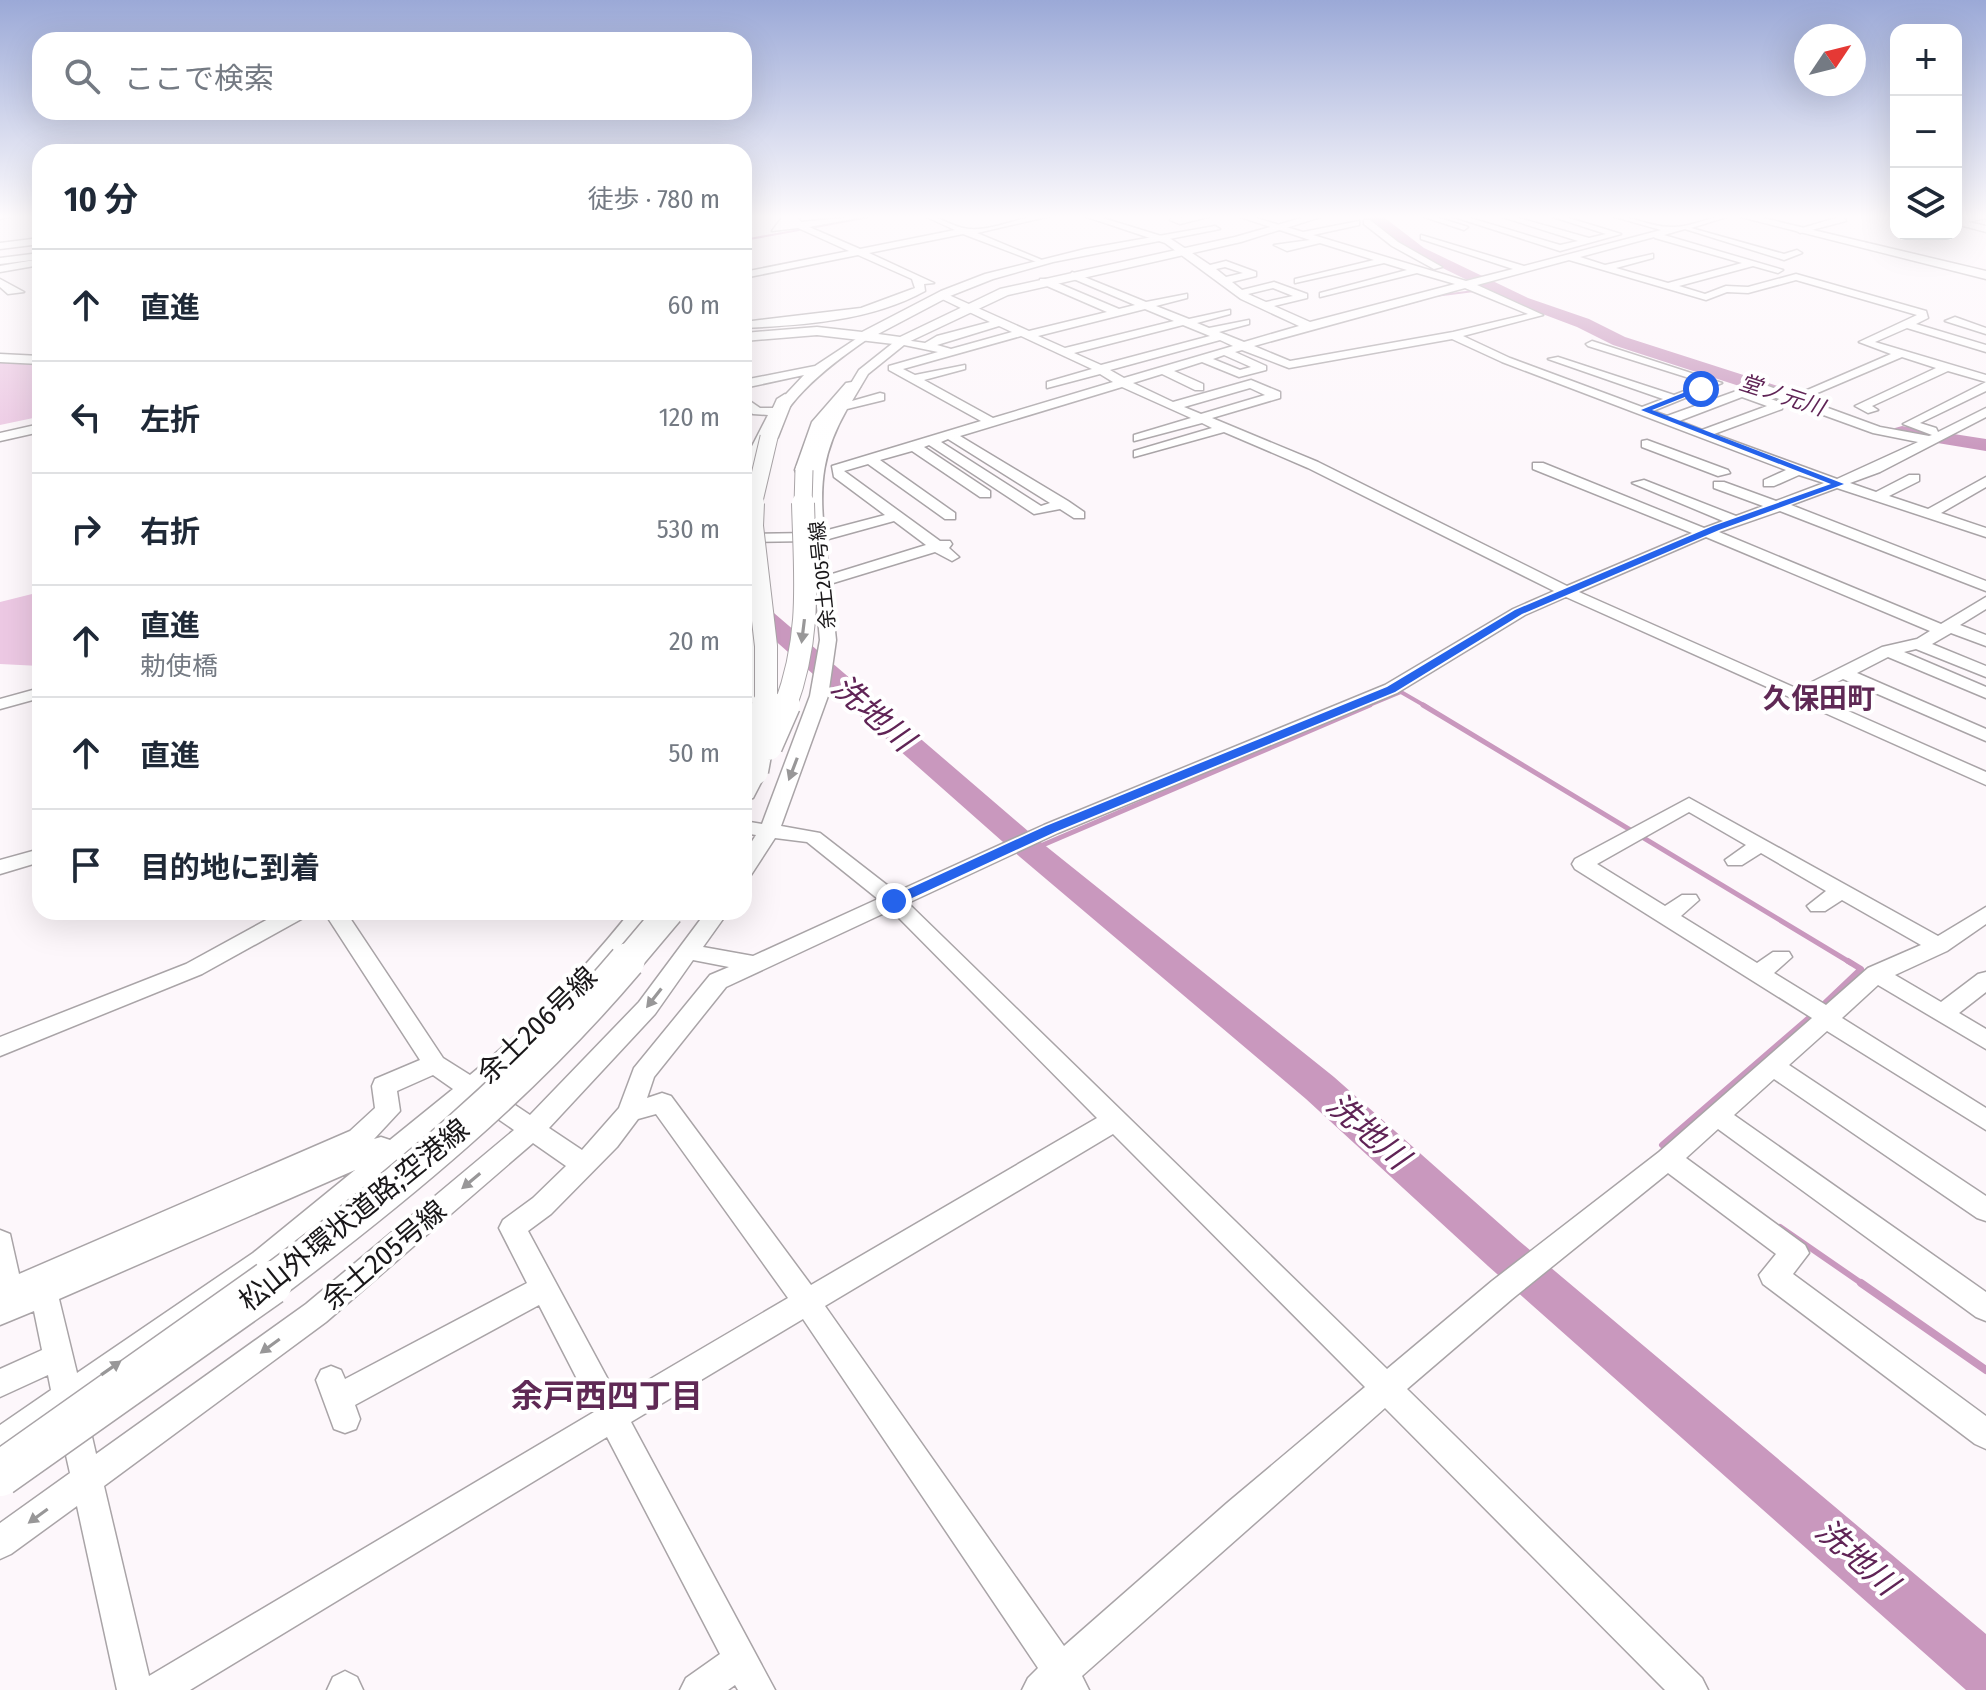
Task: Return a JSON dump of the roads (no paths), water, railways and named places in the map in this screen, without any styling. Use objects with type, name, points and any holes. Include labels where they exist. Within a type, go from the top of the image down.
[{"type":"highway","points":[[752,776],[786,710],[798,672],[808,593],[801,495],[804,470],[821,422],[852,387]]},
{"type":"highway","points":[[752,769],[766,707],[766,646],[752,526],[753,494],[766,425]]},
{"type":"highway","name":"松山外環状道路;空港線","points":[[0,1474],[252,1299],[353,1223],[501,1095],[565,1033],[628,964],[663,920]]},
{"type":"main road","points":[[752,336],[795,331],[902,341],[967,307],[1006,294]]},
{"type":"main road","points":[[865,336],[942,295]]},
{"type":"main road","points":[[5,360],[32,360]]},
{"type":"street","points":[[752,324],[807,320],[912,294]]},
{"type":"street","points":[[1074,294],[1119,313]]},
{"type":"street","points":[[1119,294],[1248,346],[1285,369],[1538,317],[1493,294]]},
{"type":"street","points":[[1242,294],[1309,326]]},
{"type":"street","points":[[1264,306],[1303,296],[1297,294]]},
{"type":"street","points":[[1351,294],[1384,306]]},
{"type":"street","points":[[824,581],[946,549],[839,474],[837,469],[1309,326],[1430,294]]},
{"type":"street","points":[[1851,294],[1924,316],[1865,342],[1986,379]]},
{"type":"street","points":[[942,295],[1172,406],[1313,465],[1567,592],[1986,779]]},
{"type":"street","points":[[1132,316],[1181,297]]},
{"type":"street","points":[[993,423],[893,368],[1026,333],[1154,308]]},
{"type":"street","points":[[1063,352],[1226,312]]},
{"type":"street","points":[[1955,320],[1950,321],[1986,331]]},
{"type":"street","points":[[928,346],[941,338],[1001,322]]},
{"type":"street","points":[[1051,385],[1217,334],[1245,322]]},
{"type":"street","points":[[1906,324],[1986,349]]},
{"type":"street","points":[[1453,335],[1529,368],[1798,470],[1986,533]]},
{"type":"street","points":[[752,459],[766,425],[817,369],[865,336]]},
{"type":"street","points":[[1529,368],[1606,337]]},
{"type":"street","points":[[902,341],[956,353]]},
{"type":"street","name":"余土205号線","points":[[757,828],[819,696],[827,647],[824,581],[813,491],[824,438],[863,372],[902,341]]},
{"type":"street","points":[[1592,344],[1716,383],[1645,410]]},
{"type":"street","points":[[1579,348],[1701,389]]},
{"type":"street","points":[[1205,359],[1239,374],[1262,368],[1226,352]]},
{"type":"street","points":[[1812,391],[1850,379],[1902,353]]},
{"type":"street","points":[[1554,359],[1674,399]]},
{"type":"street","points":[[1872,366],[1885,370]]},
{"type":"street","points":[[914,379],[961,367]]},
{"type":"street","points":[[1872,410],[1861,406],[1928,380],[1947,367]]},
{"type":"street","points":[[752,382],[817,369]]},
{"type":"street","points":[[1165,371],[1199,387]]},
{"type":"street","points":[[1172,406],[1251,384],[1276,395],[1201,419],[1140,448],[1224,428]]},
{"type":"street","points":[[1753,385],[1877,430],[1937,438]]},
{"type":"street","points":[[1937,438],[1909,424],[1986,386]]},
{"type":"street","points":[[1669,420],[1742,393],[1778,406],[1702,434]]},
{"type":"street","points":[[842,407],[880,397]]},
{"type":"street","points":[[752,407],[766,425]]},
{"type":"street","points":[[698,1690],[749,1675],[512,1228],[542,1206],[630,1112],[643,1074],[718,981],[1047,831],[1391,689],[1506,619],[1705,532],[1840,484],[1986,412]]},
{"type":"street","points":[[1687,427],[1643,445],[1779,506],[1986,586]]},
{"type":"street","points":[[0,437],[32,430]]},
{"type":"street","points":[[952,436],[1026,477],[1065,502],[1079,515]]},
{"type":"street","points":[[933,442],[1039,511],[1065,502]]},
{"type":"street","points":[[915,447],[985,494]]},
{"type":"street","points":[[871,460],[910,482],[947,510]]},
{"type":"street","points":[[1538,466],[1947,629],[1986,641]]},
{"type":"street","points":[[1769,483],[1798,470]]},
{"type":"street","points":[[1876,497],[1914,478]]},
{"type":"street","points":[[1930,514],[1969,497],[1982,479]]},
{"type":"street","points":[[1639,483],[1736,521]]},
{"type":"street","points":[[1970,527],[1986,517]]},
{"type":"street","points":[[752,538],[818,537],[905,518]]},
{"type":"street","points":[[1798,695],[1888,651],[1918,644],[1947,629],[1986,602]]},
{"type":"street","points":[[1918,644],[1986,672]]},
{"type":"street","points":[[1888,651],[1986,693]]},
{"type":"street","points":[[1843,673],[1986,736]]},
{"type":"street","points":[[0,704],[32,695]]},
{"type":"street","points":[[1939,946],[1689,804],[1582,864],[1986,1120]]},
{"type":"street","points":[[757,828],[813,837],[894,901],[1690,1690]]},
{"type":"street","points":[[1735,860],[1761,845]]},
{"type":"street","points":[[0,867],[32,857]]},
{"type":"street","points":[[1818,906],[1841,891]]},
{"type":"street","points":[[1665,916],[1689,900]]},
{"type":"street","points":[[630,1112],[662,1103],[806,1301],[1057,1684],[1386,1390],[1506,1287],[1668,1159],[1876,974],[1939,946],[1986,914]]},
{"type":"street","points":[[0,1047],[194,969],[283,920]]},
{"type":"street","points":[[340,920],[435,1064],[582,1163]]},
{"type":"street","name":"余土206号線","points":[[0,1443],[263,1261],[518,1049],[582,985],[635,920]]},
{"type":"street","name":"余土205号線","points":[[0,1543],[316,1313],[532,1129],[647,1008],[711,920]]},
{"type":"street","points":[[689,952],[753,964]]},
{"type":"street","points":[[1758,973],[1781,957]]},
{"type":"street","points":[[1876,974],[1986,1040]]},
{"type":"street","points":[[1942,1014],[1986,980]]},
{"type":"street","points":[[42,1284],[359,1138],[388,1111],[384,1086],[435,1064]]},
{"type":"street","points":[[1774,1067],[1986,1210]]},
{"type":"street","points":[[1718,1116],[1986,1308]]},
{"type":"street","points":[[158,1690],[806,1301],[1115,1120]]},
{"type":"street","points":[[0,1242],[3,1299],[381,1147]]},
{"type":"street","points":[[1668,1159],[1795,1253],[1773,1275],[1986,1434]]},
{"type":"street","points":[[42,1284],[135,1690]]},
{"type":"street","points":[[338,1399],[543,1289]]},
{"type":"street","points":[[0,1383],[59,1356]]},
{"type":"waterway","points":[[1435,296],[1452,294]]},
{"type":"waterway","name":"堂ノ元川","points":[[1507,294],[1583,323],[1619,341],[1805,401]]},
{"type":"waterway","points":[[1331,324],[1422,300]]},
{"type":"waterway","name":"堂ノ元川","points":[[1902,432],[1986,445]]},
{"type":"waterway","name":"洗地川","points":[[752,607],[1031,850],[1320,1088],[1503,1253],[1986,1670]]},
{"type":"waterway","points":[[1365,707],[1401,692],[1427,707]]},
{"type":"waterway","points":[[1031,850],[1370,705]]},
{"type":"waterway","points":[[1423,705],[1851,963]]},
{"type":"waterway","points":[[1823,1005],[1861,969],[1848,961]]},
{"type":"waterway","points":[[1664,1147],[1662,1145],[1809,1018]]},
{"type":"waterway","points":[[1780,1227],[1864,1285]]},
{"type":"waterway","points":[[1861,1283],[1986,1370]]},
{"type":"district","name":"久保田町","points":[[1819,698]]},
{"type":"district","name":"余戸西四丁目","points":[[607,1396]]}]
